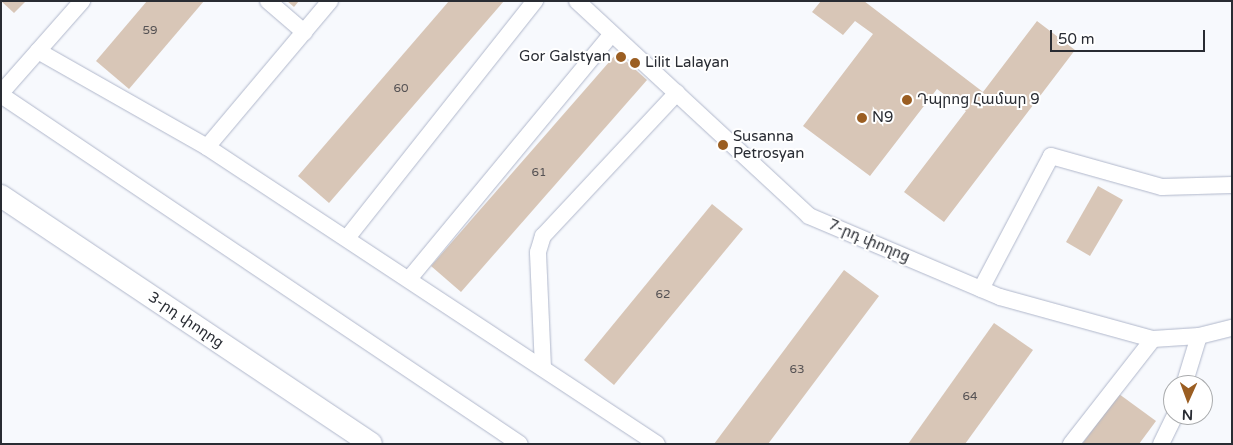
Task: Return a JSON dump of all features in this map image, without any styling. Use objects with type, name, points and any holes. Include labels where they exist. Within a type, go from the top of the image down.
[{"type":"street","points":[[82,1],[1,94],[520,444]]},
{"type":"street","points":[[268,1],[304,32]]},
{"type":"street","points":[[208,147],[330,1]]},
{"type":"street","points":[[347,238],[535,1]]},
{"type":"street","name":"7-րդ փողոց","points":[[577,1],[810,216],[981,289],[1153,339],[1199,336],[1232,328]]},
{"type":"street","points":[[409,279],[612,34]]},
{"type":"street","points":[[38,51],[208,147],[657,444]]},
{"type":"street","points":[[543,368],[538,252],[543,236],[677,93]]},
{"type":"street","points":[[981,289],[1051,156],[1162,188],[1232,185]]},
{"type":"street","name":"3-րդ փողոց","points":[[1,196],[371,444]]},
{"type":"street","points":[[1187,375],[1199,336]]},
{"type":"street","points":[[1071,444],[1153,339]]},
{"type":"street","points":[[1161,444],[1170,425]]},
{"type":"building","points":[[1,1],[26,1],[14,13]]},
{"type":"building","points":[[147,1],[204,1],[129,89],[96,61]]},
{"type":"building","points":[[287,1],[299,1],[294,7]]},
{"type":"building","points":[[449,1],[504,1],[329,203],[298,176]]},
{"type":"building","name":"N9","points":[[821,1],[864,1],[983,92],[1037,21],[1075,50],[944,222],[904,192],[966,111],[937,89],[870,176],[803,126],[873,34],[855,21],[843,35],[812,12]]},
{"type":"building","points":[[617,53],[647,80],[461,292],[431,266]]},
{"type":"building","points":[[1098,186],[1123,200],[1090,256],[1066,242]]},
{"type":"building","points":[[712,204],[743,229],[614,385],[584,360]]},
{"type":"building","points":[[844,270],[879,296],[768,444],[714,444]]},
{"type":"building","points":[[994,323],[1033,350],[965,444],[908,444]]},
{"type":"building","points":[[1119,394],[1156,421],[1139,444],[1082,444]]},
{"type":"place","name":"Gor Galstyan","points":[[621,57]]},
{"type":"place","name":"Lilit Lalayan","points":[[635,63]]},
{"type":"place","name":"Դպրոց Համար 9","points":[[907,100]]},
{"type":"place","name":"N9","points":[[862,118]]},
{"type":"place","name":"Susanna Petrosyan","points":[[723,145]]}]
